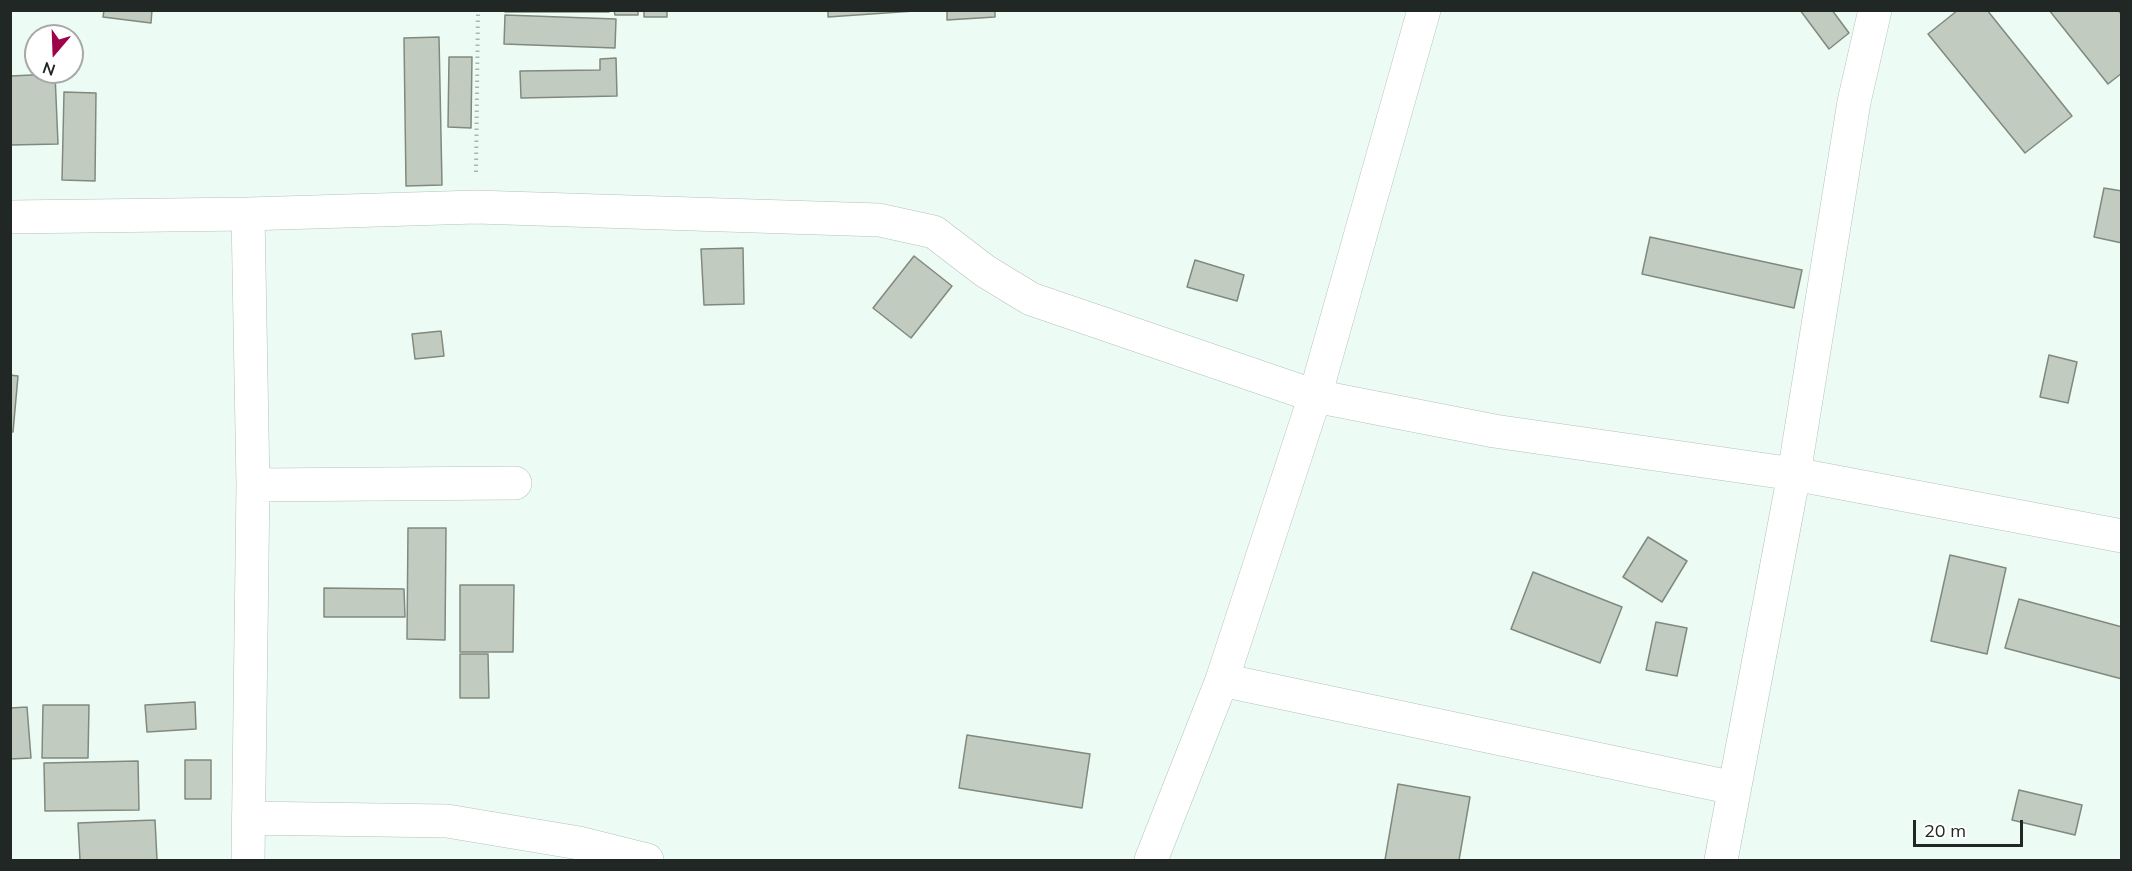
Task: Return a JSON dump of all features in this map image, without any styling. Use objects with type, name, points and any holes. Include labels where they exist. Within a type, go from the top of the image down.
[{"type":"street","points":[[1151,861],[1222,680],[1315,396],[1424,10]]},
{"type":"street","points":[[1721,861],[1794,474],[1854,102],[1875,10]]},
{"type":"street","points":[[10,217],[248,214],[476,207],[879,220],[934,232],[985,271],[1031,298],[1315,396],[1494,431],[1794,474],[2121,536]]},
{"type":"street","points":[[248,214],[253,485],[248,861]]},
{"type":"street","points":[[253,485],[515,483]]},
{"type":"street","points":[[1222,680],[1734,788]]},
{"type":"street","points":[[248,818],[447,821],[579,843],[646,861]]},
{"type":"path","points":[[476,207],[478,10]]},
{"type":"building","points":[[104,10],[152,10],[151,23],[103,17]]},
{"type":"building","points":[[505,10],[609,10],[609,12],[505,12]]},
{"type":"building","points":[[614,10],[638,10],[638,15],[615,15]]},
{"type":"building","points":[[644,10],[667,10],[667,17],[644,17]]},
{"type":"building","points":[[828,10],[929,10],[828,17]]},
{"type":"building","points":[[947,10],[995,10],[995,17],[947,20]]},
{"type":"building","points":[[1800,10],[1832,10],[1849,33],[1829,49]]},
{"type":"building","points":[[1958,10],[1987,10],[2072,116],[2025,153],[1928,34]]},
{"type":"building","points":[[2049,10],[2118,10],[2122,15],[2122,73],[2108,84]]},
{"type":"building","points":[[505,15],[616,19],[615,48],[504,44]]},
{"type":"building","points":[[439,37],[442,185],[406,186],[404,38]]},
{"type":"building","points":[[449,57],[472,57],[471,128],[448,127]]},
{"type":"building","points":[[616,58],[617,96],[521,98],[520,71],[600,70],[600,59]]},
{"type":"building","points":[[24,75],[24,84],[55,84],[58,144],[10,145],[10,76]]},
{"type":"building","points":[[64,92],[96,93],[95,181],[62,180]]},
{"type":"building","points":[[2104,188],[2122,191],[2122,243],[2094,237]]},
{"type":"building","points":[[1650,237],[1802,270],[1794,308],[1642,274]]},
{"type":"building","points":[[743,248],[744,304],[704,305],[701,249]]},
{"type":"building","points":[[914,256],[952,286],[911,338],[873,308]]},
{"type":"building","points":[[1195,260],[1244,275],[1237,301],[1187,287]]},
{"type":"building","points":[[441,331],[444,356],[415,359],[412,334]]},
{"type":"building","points":[[2049,355],[2077,362],[2068,403],[2040,397]]},
{"type":"building","points":[[10,375],[18,376],[13,432],[10,432]]},
{"type":"building","points":[[408,528],[446,528],[445,640],[407,639]]},
{"type":"building","points":[[1648,537],[1687,561],[1662,602],[1623,577]]},
{"type":"building","points":[[1950,555],[2006,568],[1987,654],[1931,641]]},
{"type":"building","points":[[1533,572],[1622,607],[1600,663],[1511,629]]},
{"type":"building","points":[[460,585],[514,585],[513,652],[460,652]]},
{"type":"building","points":[[324,588],[404,589],[405,617],[324,617]]},
{"type":"building","points":[[2019,599],[2122,627],[2122,679],[2005,648]]},
{"type":"building","points":[[1656,622],[1687,628],[1677,676],[1646,670]]},
{"type":"building","points":[[460,654],[488,654],[489,698],[460,698]]},
{"type":"building","points":[[195,702],[196,729],[147,732],[145,705]]},
{"type":"building","points":[[43,705],[89,705],[88,758],[42,758]]},
{"type":"building","points":[[27,707],[31,758],[10,759],[10,708]]},
{"type":"building","points":[[967,735],[1090,754],[1082,808],[959,788]]},
{"type":"building","points":[[185,760],[211,760],[211,799],[185,799]]},
{"type":"building","points":[[138,761],[139,810],[45,811],[44,763]]},
{"type":"building","points":[[1398,784],[1470,797],[1459,860],[1385,860]]},
{"type":"building","points":[[2019,790],[2082,805],[2075,835],[2012,820]]},
{"type":"building","points":[[155,820],[157,860],[80,860],[78,823]]}]
